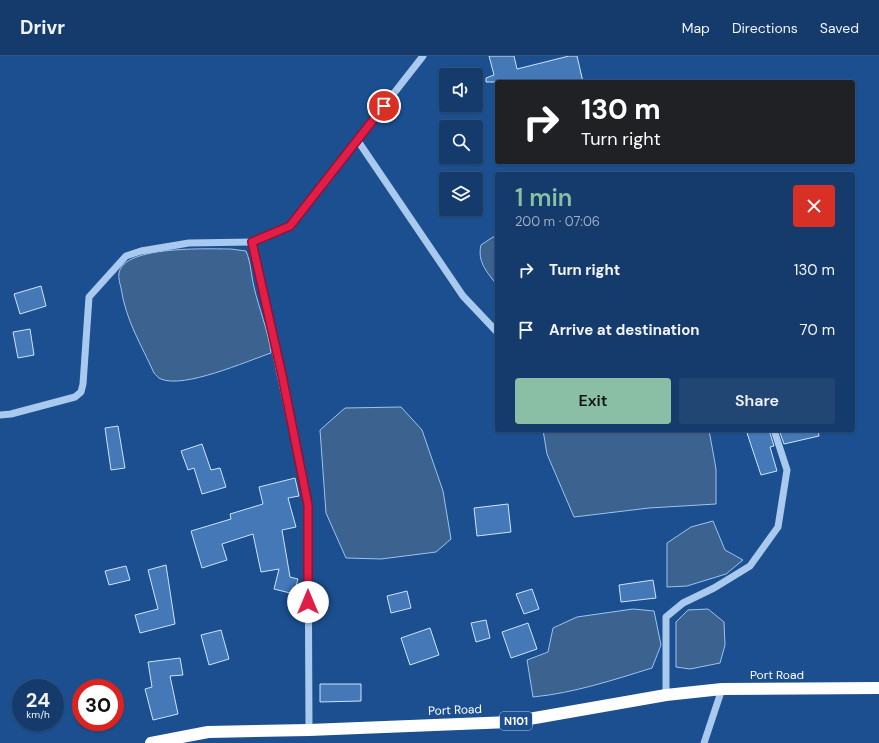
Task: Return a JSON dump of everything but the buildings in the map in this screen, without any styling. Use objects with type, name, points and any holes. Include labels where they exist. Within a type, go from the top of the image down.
[{"type":"highway","name":"Port Road","points":[[151,743],[208,732],[309,730],[512,722],[666,695],[722,689],[879,688]]},
{"type":"street","points":[[0,414],[11,414],[75,397],[81,392],[83,384],[89,297],[126,256],[141,251],[189,243],[252,242],[290,226],[423,56]]},
{"type":"street","points":[[358,141],[463,296],[495,330]]},
{"type":"street","points":[[252,242],[282,375],[308,505],[309,730]]},
{"type":"street","points":[[666,695],[666,617],[683,603],[714,588],[750,566],[778,527],[787,470],[775,432]]},
{"type":"street","points":[[704,743],[722,689]]},
{"type":"water","points":[[495,237],[495,282],[480,257],[481,245]]},
{"type":"water","points":[[187,249],[231,249],[246,251],[271,353],[216,373],[200,377],[171,381],[160,379],[154,373],[130,322],[123,300],[119,273],[124,264],[136,257],[151,253]]},
{"type":"water","points":[[401,407],[422,430],[443,491],[451,539],[436,552],[381,559],[346,558],[326,513],[320,430],[345,408]]},
{"type":"water","points":[[543,432],[709,432],[716,469],[716,504],[649,508],[574,517],[547,454]]},
{"type":"water","points":[[713,521],[725,550],[743,560],[726,574],[687,586],[667,587],[667,543],[691,527]]},
{"type":"water","points":[[633,609],[654,611],[661,645],[652,668],[578,689],[533,697],[527,660],[548,652],[553,628],[577,617]]},
{"type":"water","points":[[708,609],[724,622],[725,645],[720,663],[690,669],[676,667],[676,622],[688,610]]},
{"type":"route","points":[[308,602],[308,505],[282,375],[252,242],[277,233],[290,226],[384,106]]}]
